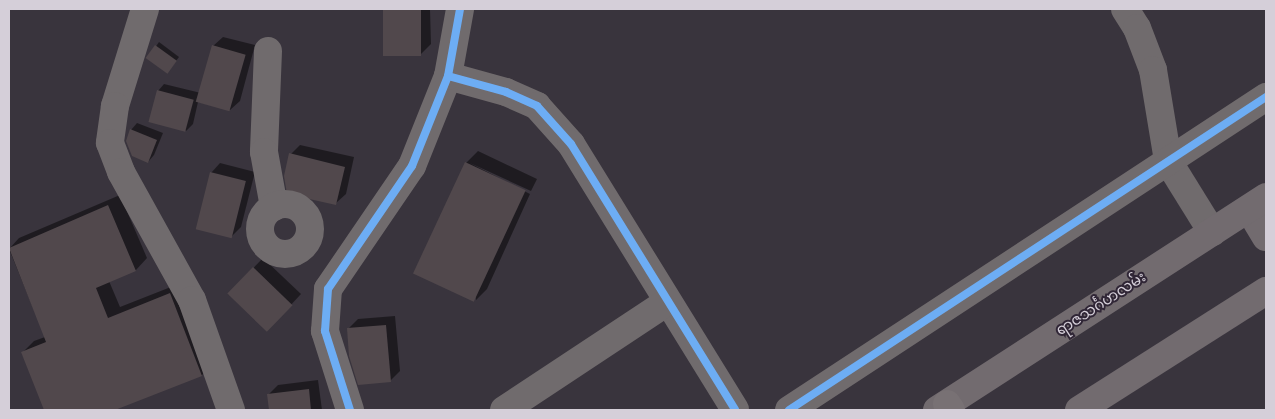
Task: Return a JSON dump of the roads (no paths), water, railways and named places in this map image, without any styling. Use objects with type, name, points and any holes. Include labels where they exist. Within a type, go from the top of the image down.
[{"type":"main road","name":"ရာဇသင်္ဂဟလမ်း","points":[[945,408],[1258,203]]},
{"type":"main road","points":[[1258,203],[1266,237]]},
{"type":"main road","points":[[1079,410],[1266,291]]},
{"type":"street","points":[[145,9],[115,106],[110,143],[121,172],[192,300],[231,410]]},
{"type":"street","points":[[350,410],[325,331],[328,289],[412,166],[448,76],[460,9]]},
{"type":"street","points":[[1125,9],[1137,28],[1153,70],[1168,161],[1212,232]]},
{"type":"street","points":[[268,51],[264,152],[274,207],[261,225],[266,244],[279,253],[288,254],[305,244],[310,232],[304,213],[291,205],[274,207]]},
{"type":"street","points":[[448,76],[506,92],[537,106],[571,144],[735,410]]},
{"type":"street","points":[[789,410],[1266,97]]},
{"type":"street","points":[[305,244],[341,270]]},
{"type":"street","points":[[504,410],[667,302]]}]
